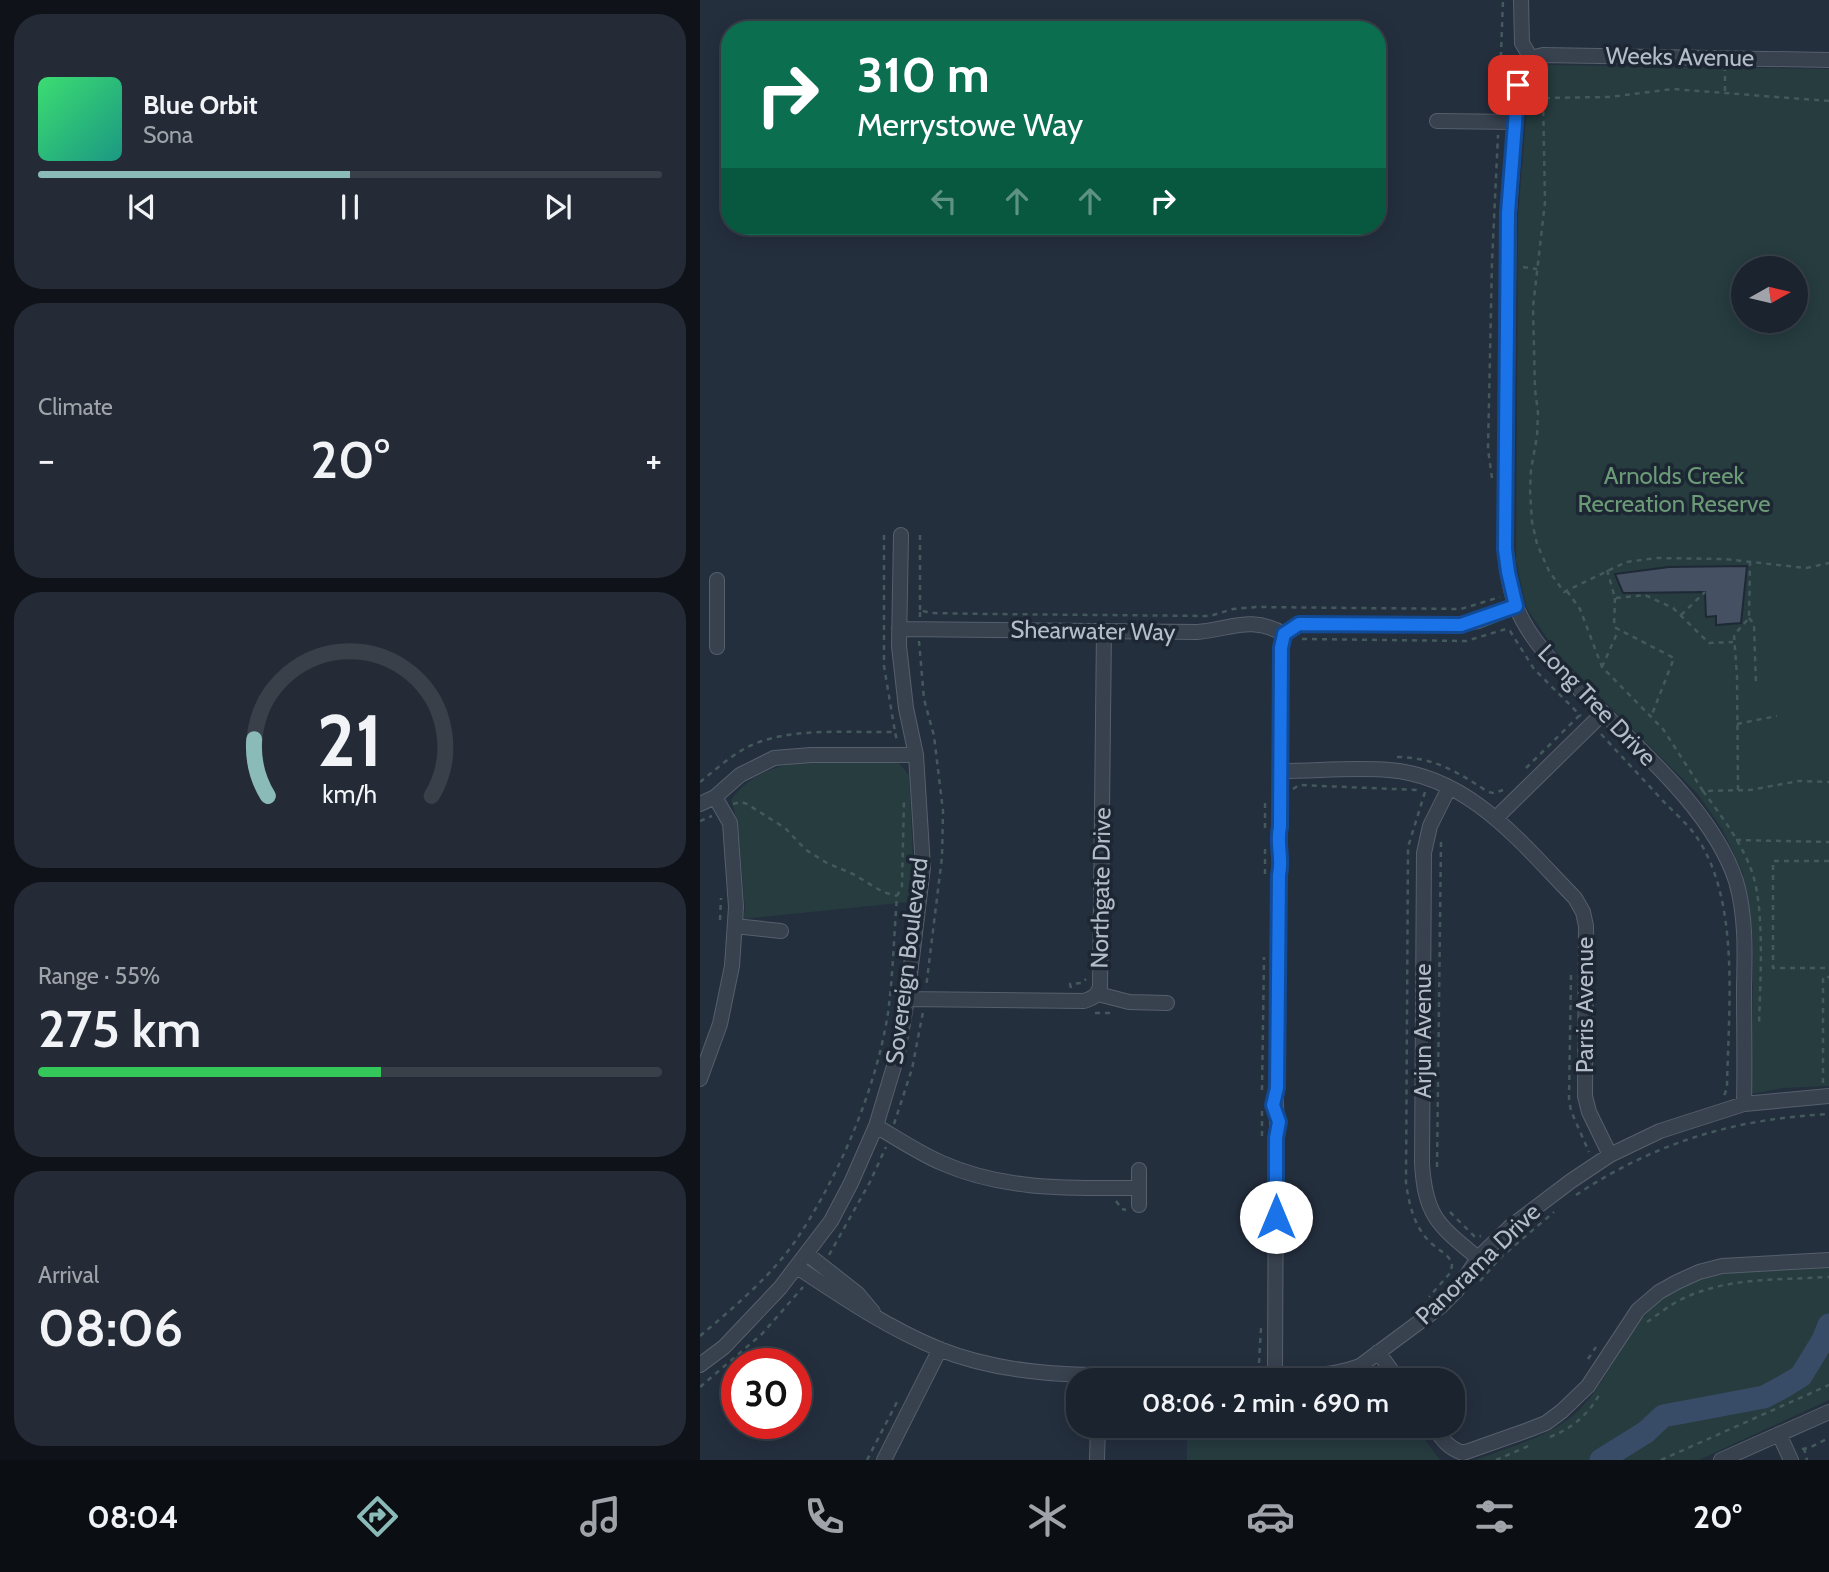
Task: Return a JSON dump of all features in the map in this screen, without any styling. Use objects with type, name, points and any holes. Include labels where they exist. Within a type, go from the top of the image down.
[{"type":"street","points":[[1521,0],[1522,43],[1537,57]]},
{"type":"street","name":"Weeks Avenue","points":[[1537,57],[1829,60]]},
{"type":"street","name":"Long Tree Drive","points":[[1537,57],[1522,66],[1518,85],[1508,213],[1505,549],[1508,572],[1516,606],[1532,636],[1551,662],[1685,796],[1706,821],[1736,882],[1745,936],[1744,1104]]},
{"type":"street","points":[[1437,121],[1515,122]]},
{"type":"street","name":"Sovereign Boulevard","points":[[700,1365],[724,1347],[780,1288],[807,1254],[841,1202],[876,1126],[898,1054],[923,867],[916,755],[906,708],[899,629],[901,535]]},
{"type":"street","points":[[717,580],[717,647]]},
{"type":"street","points":[[1275,1368],[1276,1138],[1279,1122],[1273,1105],[1277,1088],[1279,875],[1283,860],[1276,842],[1280,827],[1281,648],[1284,634],[1299,624],[1461,625],[1516,606]]},
{"type":"street","points":[[700,611],[716,610]]},
{"type":"street","name":"Shearwater Way","points":[[899,629],[1197,632],[1244,623],[1261,624],[1284,634]]},
{"type":"street","name":"Northgate Drive","points":[[907,999],[1084,1001],[1093,999],[1098,994],[1104,631]]},
{"type":"street","points":[[1497,817],[1586,720],[1603,713]]},
{"type":"street","points":[[718,809],[740,775],[774,758],[811,755],[916,755]]},
{"type":"street","name":"Parris Avenue","points":[[1280,771],[1387,769],[1428,778],[1471,799],[1497,817],[1575,898],[1583,912],[1586,926],[1585,1096],[1589,1112],[1610,1155]]},
{"type":"street","name":"Arjun Avenue","points":[[1449,788],[1430,826],[1424,853],[1423,1189],[1432,1215],[1450,1235],[1478,1258]]},
{"type":"street","points":[[700,804],[718,809],[730,823],[735,882],[732,966],[720,1024],[700,1079]]},
{"type":"street","points":[[735,926],[781,931]]},
{"type":"street","points":[[1098,994],[1114,1006],[1129,1002],[1167,1003]]},
{"type":"street","name":"Panorama Drive","points":[[1355,1368],[1441,1306],[1457,1290],[1478,1258],[1510,1227],[1610,1155],[1660,1131],[1744,1104],[1826,1096]]},
{"type":"street","points":[[876,1126],[943,1164],[992,1180],[1046,1187],[1139,1188]]},
{"type":"street","points":[[1139,1170],[1139,1205]]},
{"type":"street","name":"Panorama Drive","points":[[807,1254],[815,1270],[855,1307],[876,1315],[940,1349],[977,1361],[1012,1368],[1066,1374]]},
{"type":"street","points":[[1441,1438],[1454,1450],[1463,1453],[1546,1423],[1575,1401],[1588,1386],[1638,1310],[1659,1292],[1677,1282],[1722,1266],[1829,1260]]},
{"type":"street","name":"Panorama Drive","points":[[797,1267],[815,1270]]},
{"type":"street","points":[[884,1460],[940,1349]]},
{"type":"street","points":[[1378,1352],[1390,1368]]},
{"type":"street","points":[[1721,1460],[1829,1412]]},
{"type":"street","points":[[1779,1434],[1790,1458]]},
{"type":"street","points":[[1097,1460],[1098,1438]]},
{"type":"path","points":[[1537,57],[1543,97],[1545,202],[1533,307],[1538,413],[1530,490],[1532,522],[1537,544],[1549,571],[1580,609],[1602,667],[1675,745],[1703,791],[1738,790],[1799,781],[1829,782]]},
{"type":"path","points":[[1725,58],[1725,91]]},
{"type":"path","points":[[1543,97],[1609,97],[1673,89],[1829,101]]},
{"type":"path","points":[[700,1387],[762,1334],[829,1255],[870,1182],[891,1134],[912,1069],[925,1000],[930,939],[942,857],[943,811],[934,736],[924,699],[918,629],[920,536]]},
{"type":"path","points":[[1567,591],[1626,562],[1657,558],[1751,562],[1806,568],[1829,563]]},
{"type":"path","points":[[1738,790],[1734,635],[1749,618],[1751,562]]},
{"type":"path","points":[[1607,570],[1615,598],[1614,627],[1674,658],[1651,717]]},
{"type":"path","points":[[1681,615],[1705,592]]},
{"type":"path","points":[[1615,598],[1645,595],[1673,608],[1709,643],[1735,642]]},
{"type":"path","points":[[920,610],[930,613],[1210,616],[1233,608],[1461,609],[1500,597]]},
{"type":"path","points":[[1074,631],[1076,615]]},
{"type":"path","points":[[1749,618],[1754,624],[1756,686]]},
{"type":"path","points":[[1602,667],[1619,629]]},
{"type":"path","points":[[1300,639],[1466,641],[1495,630],[1510,631],[1534,669],[1693,832],[1709,859],[1726,914],[1727,1088],[1726,1095],[1720,1099]]},
{"type":"path","points":[[1737,724],[1777,716]]},
{"type":"path","points":[[1522,772],[1586,720]]},
{"type":"path","points":[[700,782],[743,750],[758,742],[787,735],[895,732],[899,755]]},
{"type":"path","points":[[1394,757],[1419,757],[1444,767],[1488,792],[1503,790]]},
{"type":"path","points":[[1292,789],[1299,785],[1394,788],[1426,791],[1442,803]]},
{"type":"path","points":[[1426,791],[1408,847],[1406,1183],[1409,1202],[1420,1230],[1428,1241],[1448,1257],[1452,1265],[1437,1289],[1426,1300]]},
{"type":"path","points":[[700,1336],[750,1293],[793,1243],[836,1171],[854,1128],[877,1061],[887,1013],[897,897],[902,886],[904,795]]},
{"type":"path","points":[[708,818],[718,809],[736,803],[747,804],[785,828],[806,850],[897,897]]},
{"type":"path","points":[[1437,1174],[1442,839]]},
{"type":"path","points":[[1735,840],[1829,842]]},
{"type":"path","points":[[1829,861],[1773,861],[1773,968],[1829,968]]},
{"type":"path","points":[[720,921],[721,894]]},
{"type":"path","points":[[1571,966],[1569,1091],[1571,1111],[1589,1152]]},
{"type":"path","points":[[1070,1001],[1070,984],[1082,983],[1087,973]]},
{"type":"path","points":[[1826,1096],[1822,1008],[1823,977],[1829,976]]},
{"type":"path","points":[[1822,1008],[1829,1008]]},
{"type":"path","points":[[1574,1197],[1643,1156],[1704,1133],[1784,1116],[1829,1114]]},
{"type":"path","points":[[1580,1158],[1603,1140]]},
{"type":"path","points":[[1446,1208],[1475,1237],[1487,1231]]},
{"type":"path","points":[[1477,1285],[1500,1258],[1556,1211]]},
{"type":"path","points":[[1646,1322],[1682,1299],[1718,1286],[1749,1281],[1829,1277]]},
{"type":"path","points":[[1661,1460],[1829,1385]]},
{"type":"path","points":[[1550,1437],[1563,1432],[1589,1413],[1602,1389]]},
{"type":"path","points":[[867,1460],[902,1392]]},
{"type":"path","points":[[1790,1458],[1793,1451],[1808,1448],[1829,1438]]},
{"type":"path","points":[[1496,1460],[1538,1442]]},
{"type":"path","points":[[1804,1448],[1807,1460]]},
{"type":"green space","name":"Arnolds Creek Recreation Reserve","points":[[1547,65],[1829,69],[1829,1086],[1783,1088],[1752,1094],[1753,937],[1743,873],[1722,829],[1697,793],[1559,656],[1526,607],[1516,560],[1518,217],[1528,92],[1535,73]]},
{"type":"green space","points":[[897,761],[909,775],[913,857],[909,902],[743,919],[745,908],[737,821],[731,800],[746,784],[764,773],[807,762]]},
{"type":"green space","points":[[1829,1267],[1829,1400],[1699,1460],[1476,1460],[1545,1433],[1569,1419],[1592,1396],[1642,1319],[1668,1295],[1686,1285],[1706,1278],[1746,1271]]},
{"type":"green space","points":[[1187,1438],[1424,1438],[1440,1460],[1187,1460]]},
{"type":"building","points":[[1747,566],[1741,623],[1716,625],[1716,616],[1706,617],[1705,592],[1623,593],[1615,574],[1669,567]]},
{"type":"waterway","points":[[1601,1460],[1646,1432],[1663,1416],[1764,1397],[1783,1387],[1801,1376],[1829,1325]]},
{"type":"route","points":[[1276,1217],[1276,1138],[1279,1122],[1273,1105],[1277,1088],[1279,875],[1283,860],[1276,842],[1280,827],[1281,648],[1284,634],[1299,624],[1461,625],[1516,606],[1505,549],[1508,213],[1518,85]]}]
